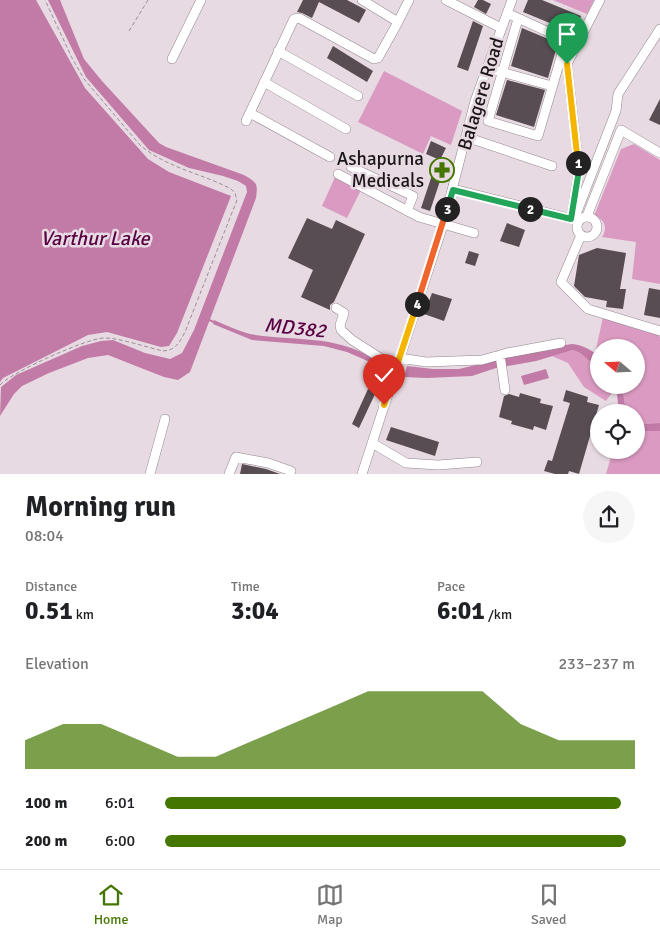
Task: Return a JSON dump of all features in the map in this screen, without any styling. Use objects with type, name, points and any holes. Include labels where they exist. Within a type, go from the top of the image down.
[{"type":"street","points":[[172,59],[201,0]]},
{"type":"street","points":[[362,0],[398,22]]},
{"type":"street","points":[[330,157],[248,117],[292,21],[299,18],[374,59],[378,58],[410,0]]},
{"type":"street","points":[[446,0],[501,28]]},
{"type":"street","name":"Balagere Road","points":[[362,474],[443,225],[475,101],[512,0]]},
{"type":"street","points":[[453,190],[576,219],[591,217],[596,221],[598,228],[594,234],[584,237],[577,229],[576,219],[579,170],[567,64],[600,0]]},
{"type":"street","points":[[507,13],[566,40],[538,136],[488,121],[518,19]]},
{"type":"street","points":[[576,219],[616,111],[618,94],[660,29]]},
{"type":"street","points":[[278,51],[358,96]]},
{"type":"street","points":[[487,68],[552,86]]},
{"type":"street","points":[[264,82],[346,129]]},
{"type":"street","points":[[576,219],[621,130],[660,153]]},
{"type":"street","points":[[466,137],[552,166]]},
{"type":"street","points":[[350,167],[413,196],[407,210]]},
{"type":"street","points":[[338,174],[419,217],[474,233]]},
{"type":"street","points":[[581,235],[561,282],[588,309],[660,331]]},
{"type":"street","points":[[336,308],[344,313],[340,330],[352,340],[396,368]]},
{"type":"street","points":[[400,358],[426,362],[482,360],[560,343]]},
{"type":"street","points":[[500,356],[506,390]]},
{"type":"street","points":[[150,474],[165,419]]},
{"type":"street","points":[[372,443],[406,463],[438,465],[477,462]]},
{"type":"street","points":[[229,474],[236,457],[268,463],[291,471]]},
{"type":"path","points":[[0,385],[12,376],[74,346],[98,338],[109,338],[163,351],[176,347],[185,332],[237,200],[235,192],[231,189],[173,166],[140,145],[84,79],[45,0]]},
{"type":"path","points":[[130,31],[148,0]]},
{"type":"shaded area","points":[[553,0],[594,0],[587,14]]},
{"type":"shaded area","points":[[384,71],[462,111],[451,145],[431,136],[423,154],[358,122]]},
{"type":"shaded area","points":[[634,144],[660,160],[660,284],[632,279],[636,242],[602,237],[605,230],[604,224],[601,219],[594,216],[621,149]]},
{"type":"shaded area","points":[[336,175],[362,188],[347,218],[322,206]]},
{"type":"shaded area","points":[[603,317],[657,333],[660,337],[660,423],[645,424],[645,404],[625,404],[623,394],[645,394],[645,339],[598,339]]},
{"type":"shaded area","points":[[573,350],[590,361],[590,391],[584,387],[568,363],[552,356]]},
{"type":"shaded area","points":[[595,394],[611,394],[606,401]]},
{"type":"shaded area","points":[[645,431],[660,431],[660,474],[606,474],[610,459],[645,459]]},
{"type":"water","name":"Varthur Lake","points":[[0,0],[36,0],[85,88],[148,159],[169,172],[231,196],[177,333],[169,346],[161,347],[107,332],[88,335],[3,378],[0,382]]},
{"type":"water","points":[[48,0],[60,0],[84,59],[159,143],[244,175],[256,184],[257,193],[190,372],[178,380],[164,377],[108,355],[88,358],[22,386],[14,394],[0,416],[1,387],[16,375],[82,346],[113,340],[145,353],[170,359],[182,353],[194,330],[247,192],[246,186],[238,181],[189,168],[149,150],[86,77]]},
{"type":"water","points":[[214,320],[250,334],[319,340],[351,348],[367,355],[382,365],[380,372],[370,362],[347,352],[324,346],[252,340],[213,324]]},
{"type":"water","points":[[572,344],[579,345],[590,350],[590,361],[573,350],[536,361],[496,368],[472,376],[404,377],[407,366],[459,369]]},
{"type":"water","points":[[546,369],[549,378],[524,385],[521,376]]},
{"type":"water","points":[[617,394],[623,394],[625,404],[618,404]]},
{"type":"water","points":[[660,423],[660,431],[645,431],[645,424]]},
{"type":"building","points":[[303,0],[347,0],[366,10],[359,23],[319,2],[312,18],[297,12]]},
{"type":"building","points":[[478,0],[491,4],[486,14],[474,7]]},
{"type":"building","points":[[528,0],[542,0],[581,16],[574,33],[523,12]]},
{"type":"building","points":[[473,21],[483,26],[468,71],[457,67]]},
{"type":"building","points":[[522,28],[558,43],[548,78],[511,66]]},
{"type":"building","points":[[333,46],[373,71],[367,82],[327,58]]},
{"type":"building","points":[[507,80],[545,90],[534,127],[496,115]]},
{"type":"building","points":[[660,99],[660,125],[649,120]]},
{"type":"building","points":[[431,141],[446,148],[440,160],[426,154]]},
{"type":"building","points":[[436,163],[445,166],[430,211],[421,208]]},
{"type":"building","points":[[307,218],[332,229],[336,220],[365,234],[334,302],[330,305],[330,310],[301,297],[313,270],[288,258]]},
{"type":"building","points":[[507,223],[525,230],[519,247],[500,241]]},
{"type":"building","points":[[597,248],[626,253],[620,289],[626,289],[623,309],[606,307],[607,301],[585,297],[574,286],[579,255]]},
{"type":"building","points":[[469,251],[479,254],[475,266],[465,263]]},
{"type":"building","points":[[649,288],[660,290],[660,318],[644,315]]},
{"type":"building","points":[[432,293],[452,299],[444,321],[424,314]]},
{"type":"building","points":[[368,389],[376,392],[359,428],[352,424]]},
{"type":"building","points":[[566,390],[588,397],[587,402],[595,404],[590,404],[590,436],[579,474],[569,471],[568,474],[555,474],[544,471],[548,460],[552,461],[570,403],[563,401]]},
{"type":"building","points":[[520,393],[541,399],[540,403],[553,406],[546,430],[534,426],[533,430],[511,424],[512,421],[499,417],[504,396],[509,394],[519,397]]},
{"type":"building","points":[[391,427],[439,442],[435,456],[386,440]]},
{"type":"building","points":[[242,464],[266,469],[280,474],[240,474]]},
{"type":"waterway","name":"MD382","points":[[207,319],[216,323]]},
{"type":"place","name":"Ashapurna Medicals","points":[[442,170]]},
{"type":"route","points":[[384,405],[453,190],[571,219],[579,170],[567,64]]}]
